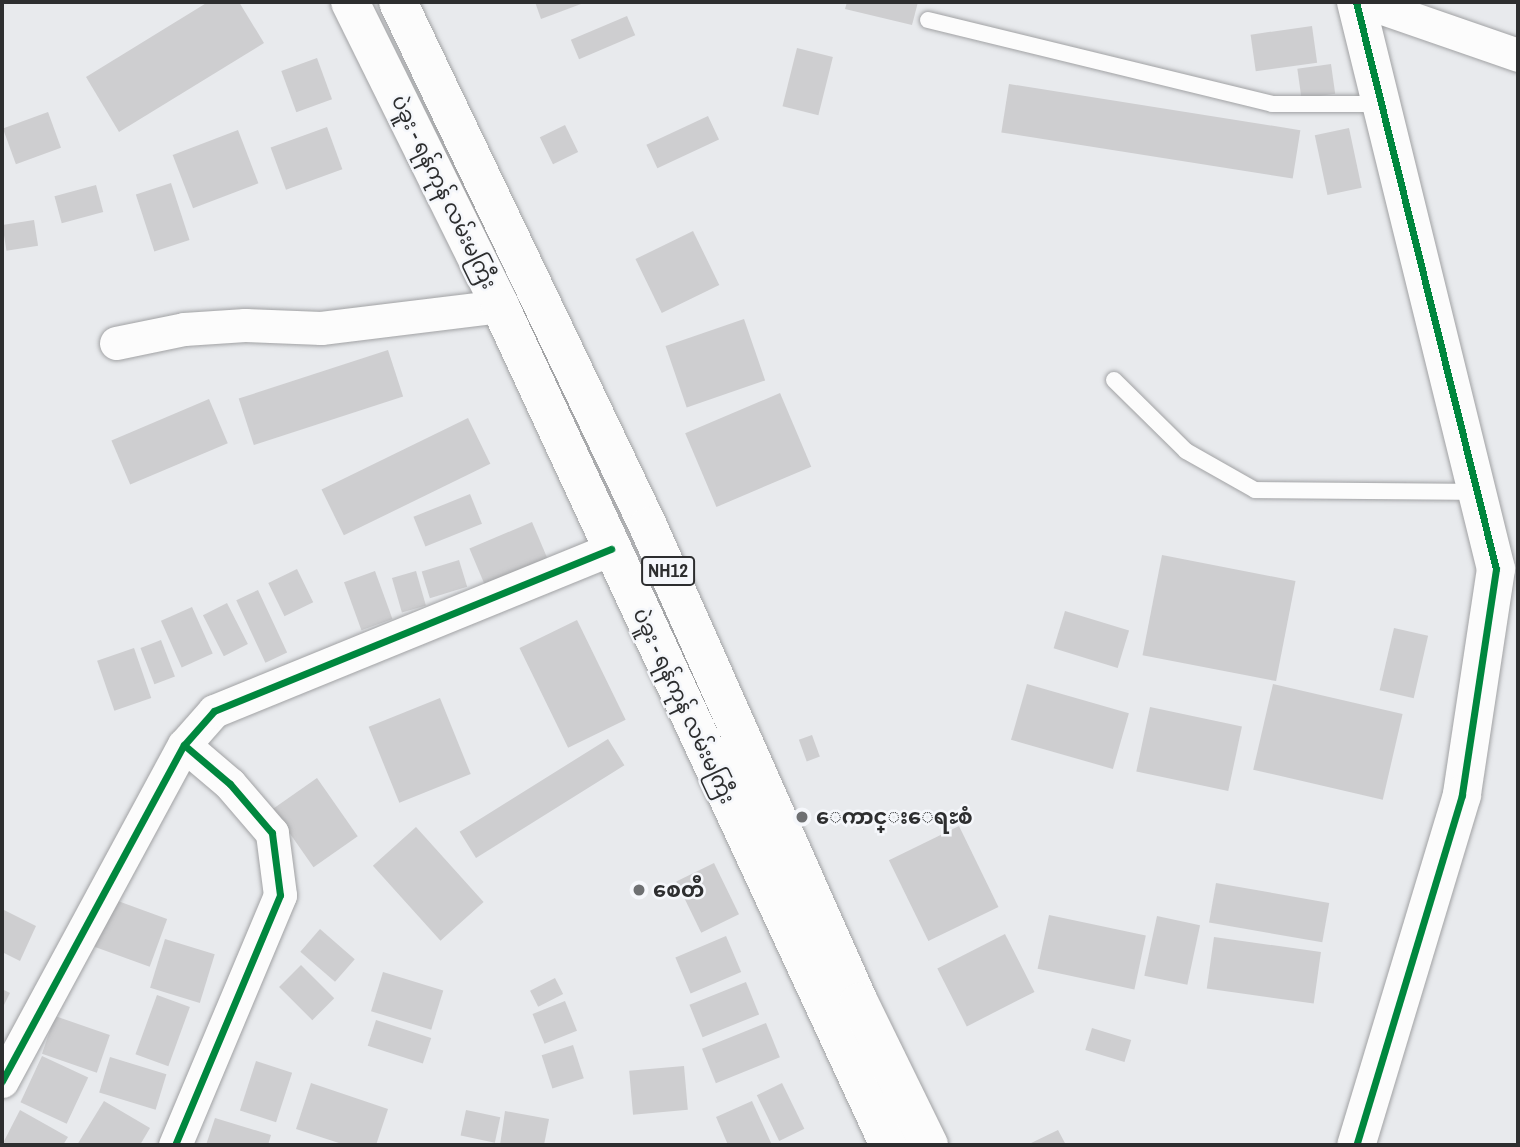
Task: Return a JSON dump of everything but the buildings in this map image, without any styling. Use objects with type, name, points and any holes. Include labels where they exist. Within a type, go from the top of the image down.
[{"type":"main road","name":"ပဲခူး - ရန်ကုန် လမ်းမကြီး","points":[[350,2],[500,306],[889,1145]]},
{"type":"main road","name":"ပဲခူး - ရန်ကုန် လမ်းမကြီး","points":[[398,2],[648,526],[859,1002],[929,1145]]},
{"type":"main road","points":[[1356,2],[1496,569],[1462,794],[1356,1145]]},
{"type":"street","points":[[1365,2],[1518,55]]},
{"type":"street","points":[[116,343],[184,329],[245,325],[321,328],[500,306]]},
{"type":"street","points":[[2,1081],[184,745],[214,711],[611,549]]},
{"type":"street","points":[[175,1145],[281,895],[272,833],[230,784],[184,745]]},
{"type":"lane","points":[[928,20],[1272,104],[1382,104]]},
{"type":"lane","points":[[1114,380],[1186,451],[1255,489],[1479,492]]},
{"type":"cycle path","points":[[1356,2],[1496,569],[1462,795],[1356,1145]]},
{"type":"cycle path","points":[[2,1081],[184,745],[214,711],[611,549]]},
{"type":"cycle path","points":[[175,1145],[280,895],[272,833],[230,784],[184,745]]},
{"type":"place","name":"ေကာင္းေရႊစံ","points":[[802,817]]},
{"type":"place","name":"စေတီ","points":[[639,890]]}]
